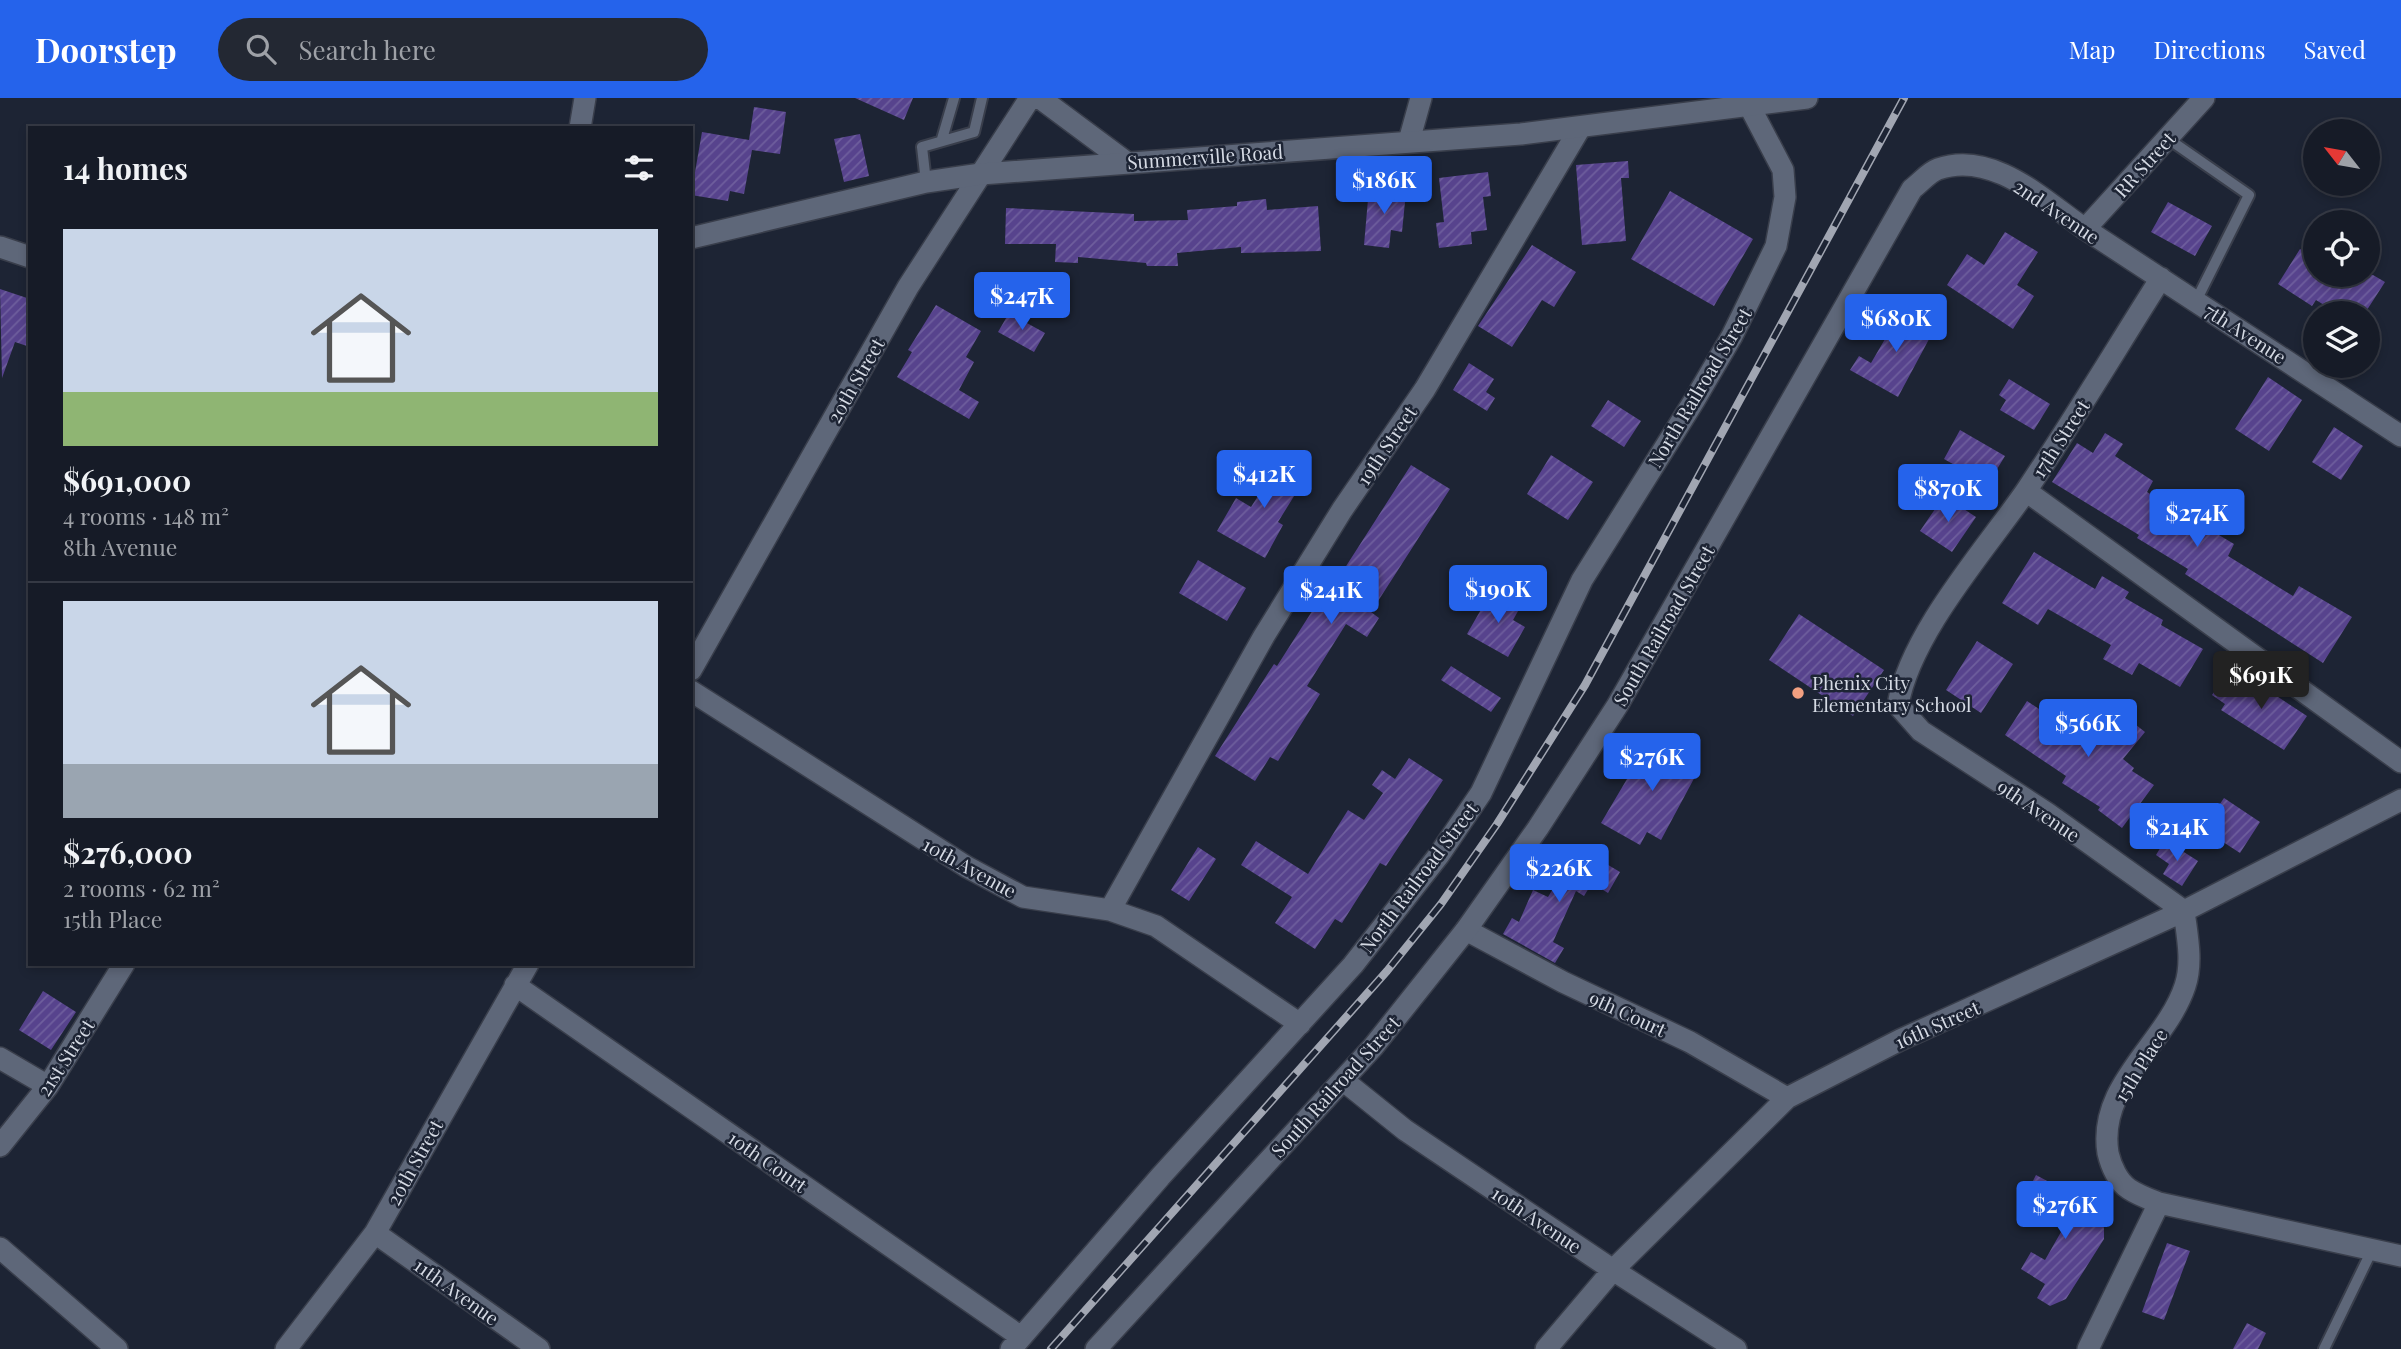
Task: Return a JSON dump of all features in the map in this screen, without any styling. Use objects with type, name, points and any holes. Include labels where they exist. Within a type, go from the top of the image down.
[{"type":"street","points":[[580,126],[585,98]]},
{"type":"street","name":"20th Street","points":[[693,666],[908,287],[1030,98]]},
{"type":"street","points":[[1040,98],[1126,162]]},
{"type":"street","points":[[1409,141],[1421,98]]},
{"type":"street","name":"Summerville Road","points":[[693,238],[926,182],[981,174],[1580,128],[1807,98]]},
{"type":"street","name":"RR Street","points":[[2085,229],[2204,98]]},
{"type":"street","name":"North Railroad Street","points":[[1016,1343],[1160,1177],[1353,965],[1438,855],[1481,793],[1582,580],[1695,401],[1766,269],[1782,222],[1786,197],[1783,170],[1769,137],[1750,107]]},
{"type":"street","name":"19th Street","points":[[1110,910],[1264,636],[1348,500],[1425,389],[1580,128]]},
{"type":"street","name":"2nd Avenue","points":[[1912,189],[1935,169],[1965,163],[1992,169],[2015,180],[2161,278]]},
{"type":"street","name":"South Railroad Street","points":[[1096,1349],[1344,1081],[1466,930],[1538,828],[1617,706],[1912,189]]},
{"type":"street","points":[[0,247],[28,256]]},
{"type":"street","name":"7th Avenue","points":[[2161,278],[2401,436]]},
{"type":"street","name":"17th Street","points":[[1898,705],[1902,680],[1934,622],[2026,491],[2161,278]]},
{"type":"street","points":[[2026,491],[2401,762]]},
{"type":"street","name":"10th Avenue","points":[[693,692],[967,867],[1023,897],[1110,910],[1156,926],[1300,1024]]},
{"type":"street","name":"9th Avenue","points":[[1898,705],[1921,731],[2184,911]]},
{"type":"street","name":"16th Street","points":[[1546,1349],[1613,1270],[1787,1098],[1900,1041],[2184,911],[2401,800]]},
{"type":"street","name":"15th Place","points":[[2159,1203],[2127,1188],[2110,1166],[2106,1138],[2111,1112],[2124,1082],[2177,1008],[2186,983],[2190,958],[2184,911]]},
{"type":"street","name":"9th Court","points":[[1466,930],[1563,982],[1690,1042],[1787,1098]]},
{"type":"street","name":"21st Street","points":[[0,1146],[48,1086],[123,966]]},
{"type":"street","name":"20th Street","points":[[286,1349],[375,1233],[527,966]]},
{"type":"street","name":"10th Court","points":[[515,985],[1016,1343]]},
{"type":"street","points":[[0,1058],[48,1086]]},
{"type":"street","name":"10th Avenue","points":[[1344,1081],[1405,1130],[1736,1349]]},
{"type":"street","points":[[2088,1349],[2159,1203],[2401,1255]]},
{"type":"street","name":"11th Avenue","points":[[375,1233],[539,1349]]},
{"type":"street","points":[[0,1248],[117,1349]]},
{"type":"lane","points":[[942,139],[954,98]]},
{"type":"lane","points":[[926,182],[922,147],[942,139],[974,132],[982,98]]},
{"type":"lane","points":[[2167,138],[2249,195],[2196,300]]},
{"type":"lane","points":[[2324,1349],[2373,1248]]},
{"type":"building","points":[[855,98],[913,98],[904,120]]},
{"type":"building","points":[[754,107],[786,112],[780,154],[752,150],[744,194],[730,191],[728,201],[693,195],[702,132],[749,140]]},
{"type":"building","points":[[860,134],[869,176],[844,182],[834,139]]},
{"type":"building","points":[[1628,161],[1629,178],[1621,178],[1626,241],[1582,245],[1576,165]]},
{"type":"building","points":[[1488,172],[1491,196],[1483,197],[1487,230],[1471,232],[1472,244],[1439,248],[1436,223],[1444,222],[1439,178]]},
{"type":"building","points":[[1369,188],[1406,192],[1402,232],[1391,230],[1389,248],[1364,245]]},
{"type":"building","points":[[1670,191],[1753,239],[1714,306],[1631,259]]},
{"type":"building","points":[[1266,199],[1267,210],[1318,206],[1321,251],[1241,253],[1241,247],[1177,253],[1178,266],[1147,266],[1146,263],[1078,257],[1078,263],[1055,262],[1056,244],[1005,244],[1006,208],[1134,214],[1134,221],[1188,220],[1187,210],[1237,206],[1237,202]]},
{"type":"building","points":[[2168,202],[2212,226],[2195,256],[2151,232]]},
{"type":"building","points":[[2005,232],[2038,252],[2017,285],[2034,296],[2013,329],[1947,285],[1967,254],[1984,265]]},
{"type":"building","points":[[1532,245],[1576,272],[1554,307],[1542,300],[1512,347],[1478,326]]},
{"type":"building","points":[[2300,249],[2303,251],[2303,287],[2380,287],[2380,279],[2385,282],[2373,301],[2304,301],[2278,284]]},
{"type":"building","points":[[0,289],[28,298],[28,346],[15,342],[2,378]]},
{"type":"building","points":[[936,305],[981,331],[966,357],[974,362],[959,390],[979,402],[969,419],[897,377],[912,352],[908,350]]},
{"type":"building","points":[[1902,310],[1935,328],[1898,397],[1850,370],[1859,356],[1871,363]]},
{"type":"building","points":[[1009,313],[1045,333],[1034,352],[998,332]]},
{"type":"building","points":[[1469,363],[1494,379],[1486,392],[1495,398],[1487,411],[1453,390]]},
{"type":"building","points":[[2268,377],[2302,400],[2269,451],[2235,429]]},
{"type":"building","points":[[2009,379],[2050,404],[2034,430],[2000,410],[2006,400],[1999,395]]},
{"type":"building","points":[[1608,400],[1641,421],[1624,447],[1591,426]]},
{"type":"building","points":[[2334,427],[2363,446],[2341,480],[2312,462]]},
{"type":"building","points":[[1960,430],[2005,456],[1988,484],[1944,459]]},
{"type":"building","points":[[2105,433],[2123,444],[2115,456],[2153,481],[2147,492],[2234,544],[2228,556],[2293,596],[2299,586],[2352,617],[2323,663],[2185,574],[2188,569],[2137,538],[2139,535],[2052,482],[2077,443],[2093,453]]},
{"type":"building","points":[[1284,455],[1309,472],[1278,522],[1283,525],[1265,558],[1217,531],[1236,498],[1251,507]]},
{"type":"building","points":[[1551,455],[1593,482],[1568,520],[1527,494]]},
{"type":"building","points":[[1411,465],[1450,489],[1371,612],[1379,618],[1367,637],[1346,624],[1307,686],[1320,694],[1278,761],[1270,757],[1255,781],[1215,756],[1274,664],[1277,666],[1316,605],[1313,603],[1325,584],[1332,588]]},
{"type":"building","points":[[1944,496],[1976,517],[1952,552],[1920,531]]},
{"type":"building","points":[[2034,552],[2095,589],[2102,576],[2129,592],[2125,598],[2163,620],[2161,625],[2203,649],[2180,687],[2139,663],[2132,675],[2103,659],[2111,645],[2048,609],[2038,625],[2002,603]]},
{"type":"building","points":[[1198,560],[1246,588],[1227,621],[1179,593]]},
{"type":"building","points":[[1505,594],[1522,604],[1513,620],[1525,627],[1508,657],[1467,634],[1487,599],[1498,605]]},
{"type":"building","points":[[1799,614],[1884,670],[1853,716],[1769,660]]},
{"type":"building","points":[[1977,641],[2013,664],[1981,713],[1946,690]]},
{"type":"building","points":[[1451,666],[1501,698],[1491,712],[1441,680]]},
{"type":"building","points":[[2246,676],[2307,716],[2284,750],[2221,710],[2225,704],[2212,695],[2222,680],[2237,690]]},
{"type":"building","points":[[2027,701],[2090,743],[2117,710],[2145,732],[2123,759],[2134,768],[2132,771],[2154,785],[2122,828],[2098,810],[2100,807],[2062,783],[2066,776],[2005,735]]},
{"type":"building","points":[[1653,735],[1694,758],[1688,768],[1697,773],[1661,840],[1647,832],[1640,845],[1601,823]]},
{"type":"building","points":[[1409,758],[1443,780],[1386,866],[1380,863],[1342,923],[1335,919],[1315,949],[1275,923],[1292,897],[1241,865],[1256,841],[1308,874],[1348,810],[1364,820],[1383,793],[1372,785],[1382,770],[1395,779]]},
{"type":"building","points":[[2224,798],[2260,822],[2240,853],[2203,829]]},
{"type":"building","points":[[2165,840],[2198,861],[2182,886],[2163,874],[2169,864],[2156,855]]},
{"type":"building","points":[[1198,847],[1216,859],[1189,901],[1171,890]]},
{"type":"building","points":[[1578,847],[1620,872],[1608,893],[1592,883],[1584,896],[1576,891],[1553,942],[1564,948],[1555,963],[1503,934],[1512,918],[1519,922],[1533,890],[1548,897]]},
{"type":"building","points":[[43,991],[76,1012],[51,1050],[19,1030]]},
{"type":"building","points":[[2036,1175],[2077,1197],[2081,1192],[2099,1205],[2104,1229],[2104,1239],[2066,1299],[2050,1306],[2037,1298],[2045,1284],[2021,1269],[2031,1252],[2045,1260],[2069,1218],[2025,1196]]},
{"type":"building","points":[[2167,1243],[2190,1251],[2164,1320],[2142,1312]]},
{"type":"building","points":[[2247,1323],[2266,1333],[2258,1349],[2233,1349]]},
{"type":"railway","points":[[1051,1349],[1387,971],[1441,904],[1497,824],[1585,685],[1904,98]]},
{"type":"place","name":"Phenix City Elementary School","points":[[1798,693]]}]
